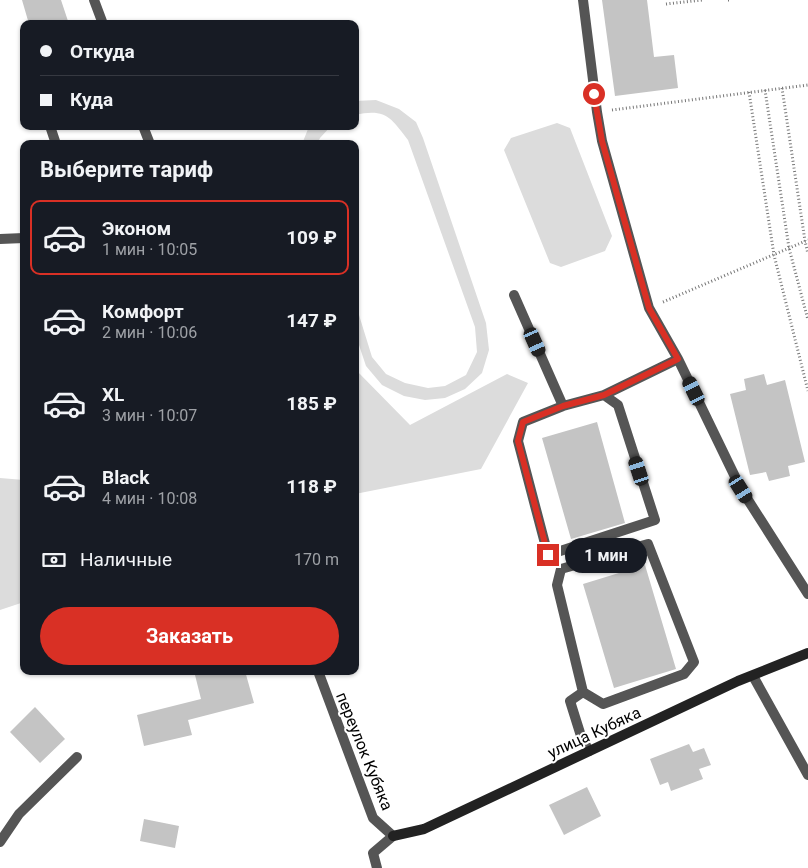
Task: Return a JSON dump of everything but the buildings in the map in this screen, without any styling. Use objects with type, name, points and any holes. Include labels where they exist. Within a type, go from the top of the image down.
[{"type":"street","points":[[94,0],[102,20]]},
{"type":"street","points":[[583,0],[602,141],[649,308],[678,359],[741,489],[808,594]]},
{"type":"street","points":[[0,239],[20,238]]},
{"type":"street","points":[[514,294],[563,406]]},
{"type":"street","points":[[604,395],[618,405],[655,520],[548,555],[518,441],[523,422],[563,406],[604,395],[678,359]]},
{"type":"street","points":[[648,544],[694,662],[684,674],[603,704],[583,692],[557,585],[561,570],[648,544]]},
{"type":"street","name":"улица Кубяка","points":[[393,836],[424,829],[738,681],[808,653]]},
{"type":"street","name":"переулок Кубяка","points":[[319,675],[373,818],[393,836]]},
{"type":"street","points":[[753,676],[808,775]]},
{"type":"street","points":[[583,692],[570,702],[581,736],[589,751]]},
{"type":"street","points":[[0,842],[19,814],[77,757]]},
{"type":"street","points":[[377,868],[373,853],[393,836]]},
{"type":"path","points":[[666,4],[702,0]]},
{"type":"path","points":[[597,112],[808,85]]},
{"type":"path","points":[[782,88],[808,254]]},
{"type":"path","points":[[765,90],[789,248],[808,320]]},
{"type":"path","points":[[749,92],[774,255],[808,391]]},
{"type":"path","points":[[649,308],[806,241]]},
{"type":"shaded area","points":[[376,100],[399,109],[416,122],[486,323],[489,350],[482,373],[465,389],[445,398],[425,400],[404,396],[382,385],[366,366],[359,345],[359,315],[372,357],[386,374],[405,383],[428,388],[445,386],[466,375],[477,352],[475,327],[408,140],[387,117],[374,113],[359,114],[359,101]]},
{"type":"shaded area","points":[[557,123],[570,128],[612,236],[605,251],[561,267],[550,263],[504,150],[511,138]]},
{"type":"shaded area","points":[[308,130],[327,130],[319,140],[304,140]]},
{"type":"shaded area","points":[[359,373],[410,425],[507,374],[528,383],[481,469],[359,493]]},
{"type":"shaded area","points":[[0,478],[20,480],[20,603],[0,610]]},
{"type":"route","points":[[548,555],[518,441],[523,422],[563,406],[604,395],[678,359],[649,308],[602,141],[594,94]]}]
